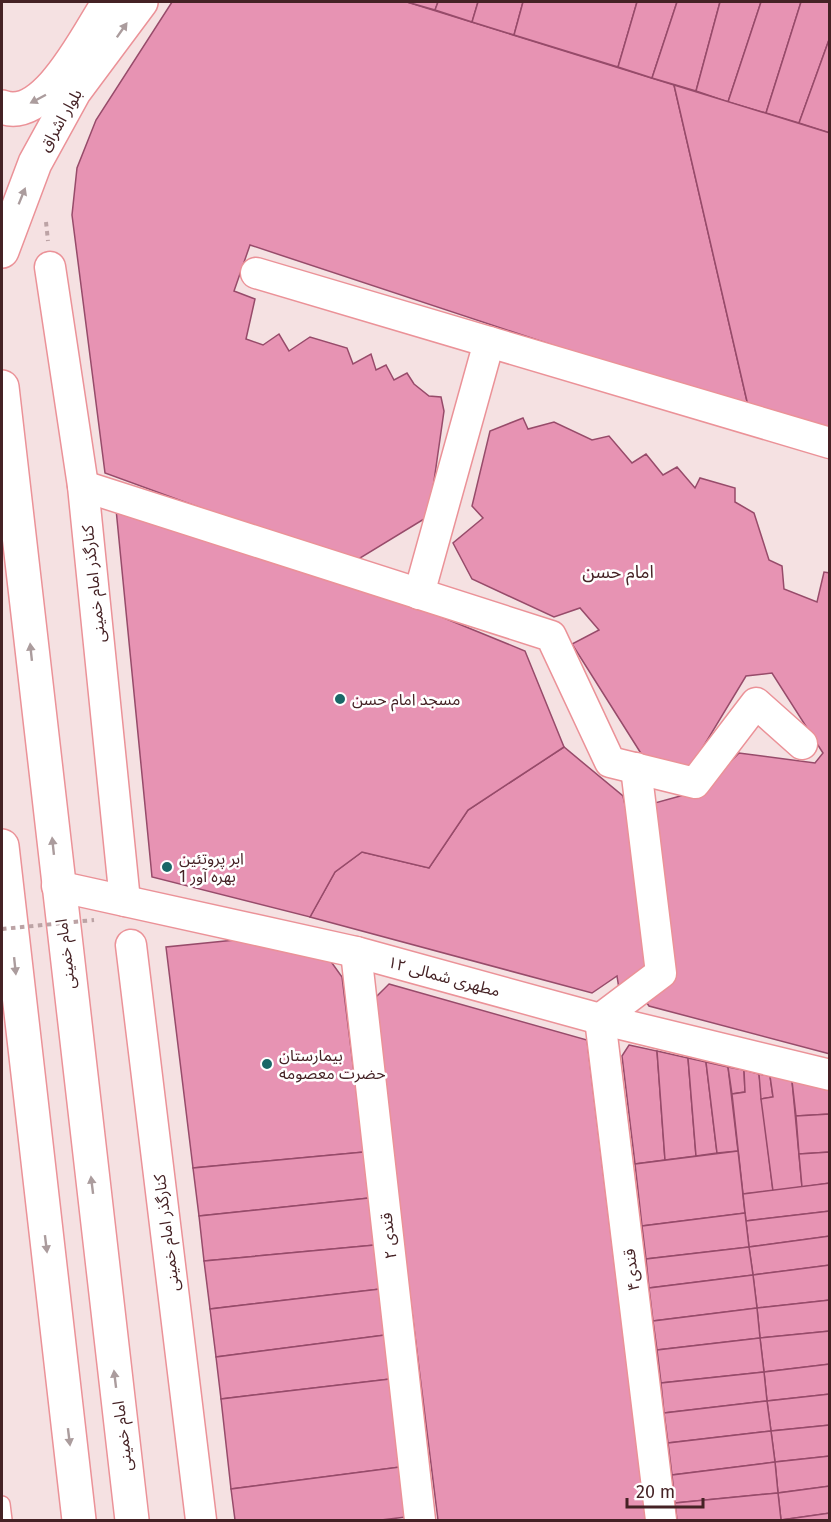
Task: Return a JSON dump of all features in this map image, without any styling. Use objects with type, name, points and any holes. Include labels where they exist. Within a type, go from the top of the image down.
[{"type":"main road","name":"بلوار اشراق","points":[[2,107],[28,105],[47,95],[109,2]]},
{"type":"main road","name":"بلوار اشراق","points":[[2,251],[35,163],[74,92],[141,2]]},
{"type":"main road","name":"امام خمینی","points":[[2,387],[57,886],[132,1521]]},
{"type":"main road","points":[[2,846],[79,1521]]},
{"type":"street","name":"کنارگذر امام خمینی","points":[[50,267],[83,486],[125,901]]},
{"type":"street","points":[[256,273],[830,443]]},
{"type":"street","points":[[419,594],[489,342]]},
{"type":"street","points":[[83,486],[551,636],[610,762],[694,783],[756,703],[802,744]]},
{"type":"street","points":[[600,1018],[661,973],[636,768]]},
{"type":"street","name":"مطهری شمالی ۱۲","points":[[57,886],[356,952],[600,1018],[830,1075]]},
{"type":"street","name":"کنارگذر امام خمینی","points":[[131,945],[201,1521]]},
{"type":"street","name":"قندی ۲","points":[[356,952],[420,1521]]},
{"type":"street","name":"قندی۴","points":[[600,1018],[661,1521]]},
{"type":"lane","points":[[2,1504],[4,1521]]},
{"type":"path","points":[[2,929],[94,920]]},
{"type":"building","points":[[172,2],[407,2],[674,85],[749,410],[250,245],[234,291],[255,299],[246,339],[263,345],[279,334],[289,351],[310,337],[347,348],[353,364],[371,354],[376,370],[386,365],[394,380],[407,373],[414,384],[429,396],[441,397],[444,411],[429,516],[352,563],[105,473],[72,215],[77,168],[96,120]]},
{"type":"building","points":[[407,2],[438,2],[435,10]]},
{"type":"building","points":[[438,2],[478,2],[472,22],[435,10]]},
{"type":"building","points":[[478,2],[523,2],[514,35],[472,22]]},
{"type":"building","points":[[523,2],[637,2],[618,67],[514,35]]},
{"type":"building","points":[[637,2],[677,2],[652,78],[618,67]]},
{"type":"building","points":[[677,2],[720,2],[696,91],[652,78]]},
{"type":"building","points":[[720,2],[761,2],[728,102],[696,91]]},
{"type":"building","points":[[761,2],[801,2],[766,113],[728,102]]},
{"type":"building","points":[[801,2],[830,2],[830,37],[799,123],[766,113]]},
{"type":"building","points":[[830,37],[830,133],[799,123]]},
{"type":"building","points":[[674,85],[830,133],[830,428],[749,410]]},
{"type":"building","points":[[523,418],[528,429],[554,422],[592,440],[609,436],[632,463],[646,454],[663,475],[677,467],[695,488],[700,478],[735,488],[735,502],[754,513],[769,560],[782,566],[784,589],[817,602],[824,572],[830,573],[830,1054],[649,1006],[642,996],[619,989],[617,976],[592,993],[310,917],[335,872],[362,852],[429,868],[468,810],[564,747],[623,796],[635,849],[651,804],[702,790],[739,753],[815,763],[823,753],[772,673],[746,676],[691,767],[642,755],[572,644],[599,630],[580,608],[554,617],[472,579],[453,543],[483,518],[472,506],[490,431]]},
{"type":"building","name":"مسجد امام حسن","points":[[116,509],[356,582],[525,651],[564,747],[468,810],[429,868],[362,852],[335,872],[310,917],[152,877]]},
{"type":"building","name":"بیمارستان حضرت معصومه","points":[[245,939],[327,956],[342,977],[364,1152],[193,1168],[166,947]]},
{"type":"building","points":[[389,984],[587,1040],[646,1520],[438,1520],[373,1000]]},
{"type":"building","points":[[629,1045],[657,1051],[665,1160],[635,1164],[622,1056]]},
{"type":"building","points":[[657,1051],[688,1058],[696,1156],[665,1160]]},
{"type":"building","points":[[688,1058],[706,1062],[717,1153],[696,1156]]},
{"type":"building","points":[[706,1062],[728,1067],[738,1151],[717,1153]]},
{"type":"building","points":[[728,1067],[744,1070],[745,1092],[732,1094]]},
{"type":"building","points":[[744,1070],[759,1074],[773,1191],[743,1194],[732,1094],[745,1092]]},
{"type":"building","points":[[759,1074],[770,1076],[773,1097],[761,1099]]},
{"type":"building","points":[[770,1076],[792,1081],[802,1187],[773,1191],[761,1099],[773,1097]]},
{"type":"building","points":[[792,1081],[830,1089],[830,1114],[796,1116]]},
{"type":"building","points":[[830,1114],[830,1152],[799,1154],[796,1116]]},
{"type":"building","points":[[738,1151],[745,1213],[642,1226],[635,1164]]},
{"type":"building","points":[[364,1152],[369,1198],[199,1216],[193,1168]]},
{"type":"building","points":[[830,1152],[830,1183],[802,1187],[799,1154]]},
{"type":"building","points":[[830,1183],[830,1211],[746,1221],[743,1194]]},
{"type":"building","points":[[369,1198],[375,1245],[204,1261],[199,1216]]},
{"type":"building","points":[[830,1211],[830,1236],[749,1247],[746,1221]]},
{"type":"building","points":[[745,1213],[749,1247],[646,1259],[642,1226]]},
{"type":"building","points":[[830,1236],[830,1265],[753,1275],[749,1247]]},
{"type":"building","points":[[375,1245],[380,1289],[210,1309],[204,1261]]},
{"type":"building","points":[[749,1247],[753,1275],[649,1288],[646,1259]]},
{"type":"building","points":[[830,1265],[830,1300],[757,1308],[753,1275]]},
{"type":"building","points":[[753,1275],[757,1308],[653,1321],[649,1288]]},
{"type":"building","points":[[380,1289],[385,1335],[216,1357],[210,1309]]},
{"type":"building","points":[[830,1300],[830,1331],[760,1338],[757,1308]]},
{"type":"building","points":[[757,1308],[760,1338],[657,1350],[653,1321]]},
{"type":"building","points":[[830,1331],[830,1364],[764,1372],[760,1338]]},
{"type":"building","points":[[385,1335],[390,1379],[221,1399],[216,1357]]},
{"type":"building","points":[[760,1338],[764,1372],[661,1383],[657,1350]]},
{"type":"building","points":[[830,1364],[830,1394],[767,1401],[764,1372]]},
{"type":"building","points":[[764,1372],[767,1401],[664,1413],[661,1383]]},
{"type":"building","points":[[390,1379],[400,1467],[231,1489],[221,1399]]},
{"type":"building","points":[[830,1394],[830,1425],[771,1431],[767,1401]]},
{"type":"building","points":[[767,1401],[771,1431],[668,1443],[664,1413]]},
{"type":"building","points":[[830,1425],[830,1456],[775,1462],[771,1431]]},
{"type":"building","points":[[771,1431],[775,1462],[672,1475],[668,1443]]},
{"type":"building","points":[[830,1456],[830,1486],[778,1493],[775,1462]]},
{"type":"building","points":[[775,1462],[778,1493],[675,1503],[672,1475]]},
{"type":"building","points":[[400,1467],[406,1517],[381,1520],[235,1520],[231,1489]]},
{"type":"building","points":[[830,1486],[830,1513],[781,1520],[778,1493]]},
{"type":"building","points":[[778,1493],[781,1520],[677,1520],[675,1503]]},
{"type":"building","points":[[830,1513],[830,1520],[781,1520]]},
{"type":"place","name":"مسجد امام حسن","points":[[340,699]]},
{"type":"place","name":"ابر پروتئین بهره آور 1","points":[[167,867]]},
{"type":"place","name":"بیمارستان حضرت معصومه","points":[[267,1064]]},
{"type":"district","name":"امام حسن","points":[[618,572]]}]
